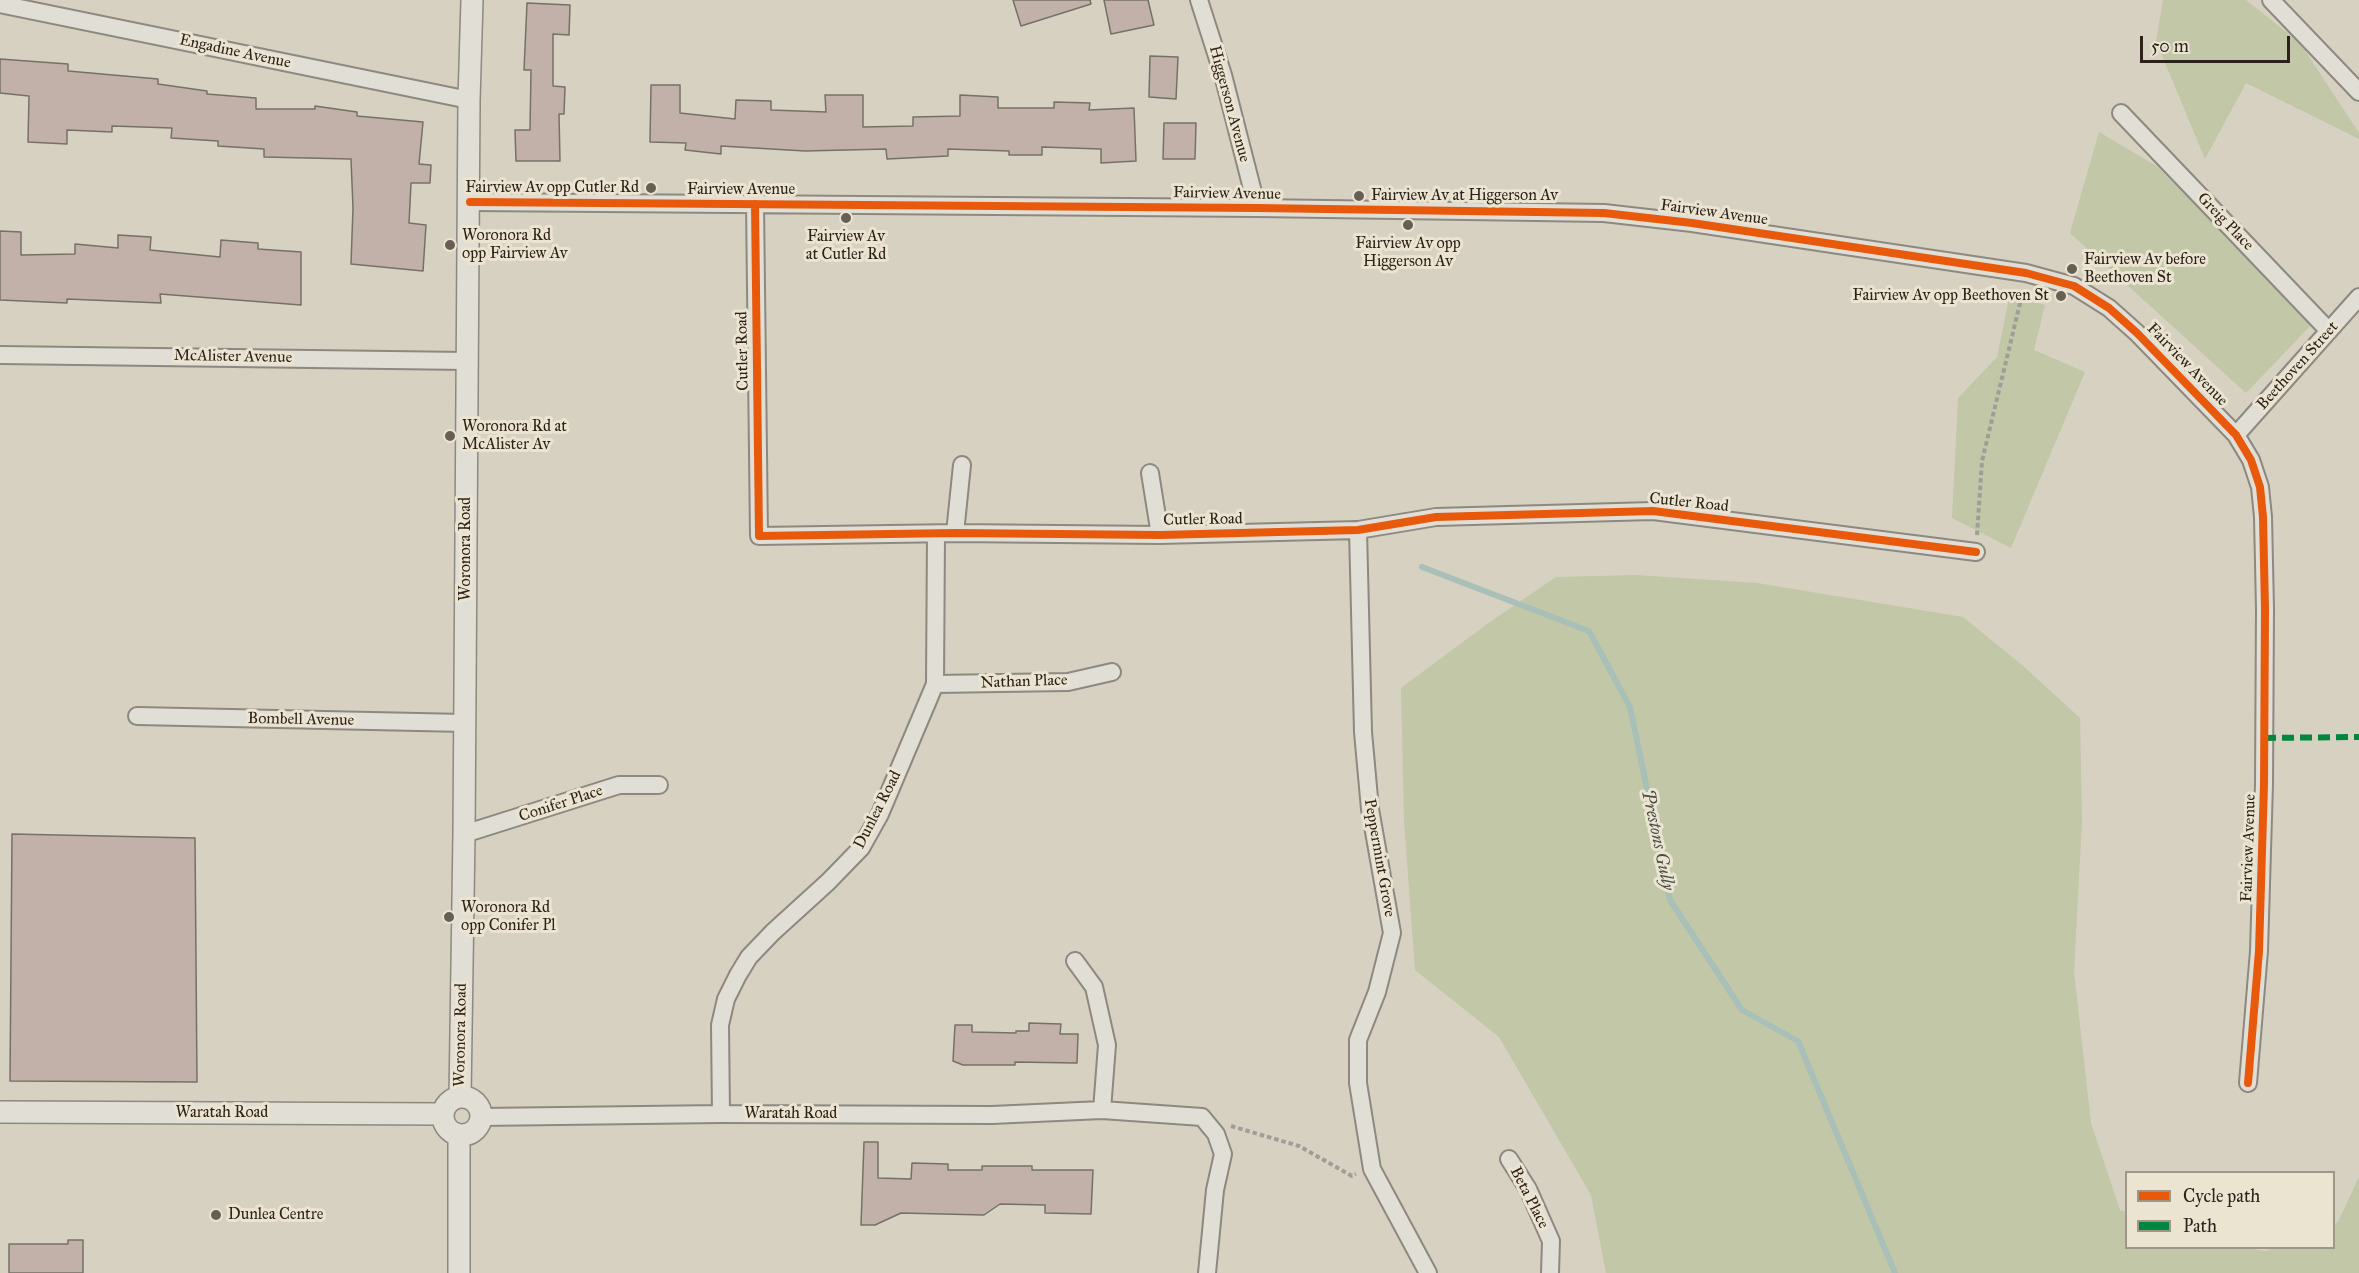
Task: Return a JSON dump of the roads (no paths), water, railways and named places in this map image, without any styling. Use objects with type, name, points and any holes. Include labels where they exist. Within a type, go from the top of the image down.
[{"type":"street","name":"Woronora Road","points":[[460,1097],[470,202],[469,100],[472,0]]},
{"type":"street","name":"Higgerson Avenue","points":[[1199,0],[1223,75],[1257,208]]},
{"type":"street","points":[[2271,0],[2359,92]]},
{"type":"street","name":"Engadine Avenue","points":[[0,4],[469,100]]},
{"type":"street","name":"Greig Place","points":[[2121,113],[2329,331]]},
{"type":"street","name":"Fairview Avenue","points":[[470,202],[1604,213],[2026,273],[2059,280],[2082,290],[2109,308],[2137,333],[2236,435],[2256,473],[2260,486],[2264,517],[2264,796],[2259,951],[2248,1083]]},
{"type":"street","name":"Cutler Road","points":[[755,204],[759,536],[955,533],[1160,535],[1358,530],[1436,517],[1653,511],[1976,552]]},
{"type":"street","name":"Beethoven Street","points":[[2236,435],[2359,297]]},
{"type":"street","name":"McAlister Avenue","points":[[0,355],[467,361]]},
{"type":"street","points":[[955,533],[962,465]]},
{"type":"street","points":[[1149,473],[1160,535]]},
{"type":"street","name":"Peppermint Grove","points":[[1358,530],[1363,732],[1370,809],[1392,933],[1377,992],[1358,1040],[1358,1083],[1372,1168],[1428,1273]]},
{"type":"street","name":"Dunlea Road","points":[[721,1114],[720,1025],[726,999],[749,957],[861,848],[885,803],[935,684],[936,534]]},
{"type":"street","name":"Nathan Place","points":[[935,684],[1068,682],[1112,672]]},
{"type":"street","name":"Bombell Avenue","points":[[137,716],[465,723]]},
{"type":"street","name":"Conifer Place","points":[[464,834],[620,785],[659,785]]},
{"type":"street","points":[[1075,960],[1094,987],[1107,1045],[1102,1110]]},
{"type":"street","points":[[460,1097],[477,1105],[480,1117],[479,1123],[472,1132],[459,1135],[445,1126],[443,1114],[450,1101],[460,1097]]},
{"type":"street","name":"Waratah Road","points":[[480,1117],[721,1114],[992,1115],[1102,1110],[1202,1117],[1216,1134],[1223,1154],[1215,1190],[1207,1273]]},
{"type":"street","name":"Waratah Road","points":[[0,1112],[443,1114]]},
{"type":"street","points":[[459,1135],[459,1273]]},
{"type":"street","name":"Beta Place","points":[[1509,1159],[1528,1189],[1551,1241],[1550,1273]]},
{"type":"waterway","name":"Prestons Gully","points":[[1422,567],[1589,631],[1630,707],[1670,900],[1742,1010],[1798,1041],[1895,1273]]},
{"type":"place","name":"Fairview Av opp Cutler Rd","points":[[651,188]]},
{"type":"place","name":"Fairview Av at Higgerson Av","points":[[1359,196]]},
{"type":"place","name":"Fairview Av at Cutler Rd","points":[[846,218]]},
{"type":"place","name":"Fairview Av opp Higgerson Av","points":[[1408,225]]},
{"type":"place","name":"Woronora Rd opp Fairview Av","points":[[450,245]]},
{"type":"place","name":"Fairview Av before Beethoven St","points":[[2072,269]]},
{"type":"place","name":"Fairview Av opp Beethoven St","points":[[2061,296]]},
{"type":"place","name":"Woronora Rd at McAlister Av","points":[[450,436]]},
{"type":"place","name":"Woronora Rd opp Conifer Pl","points":[[449,917]]},
{"type":"place","name":"Dunlea Centre","points":[[216,1215]]}]
